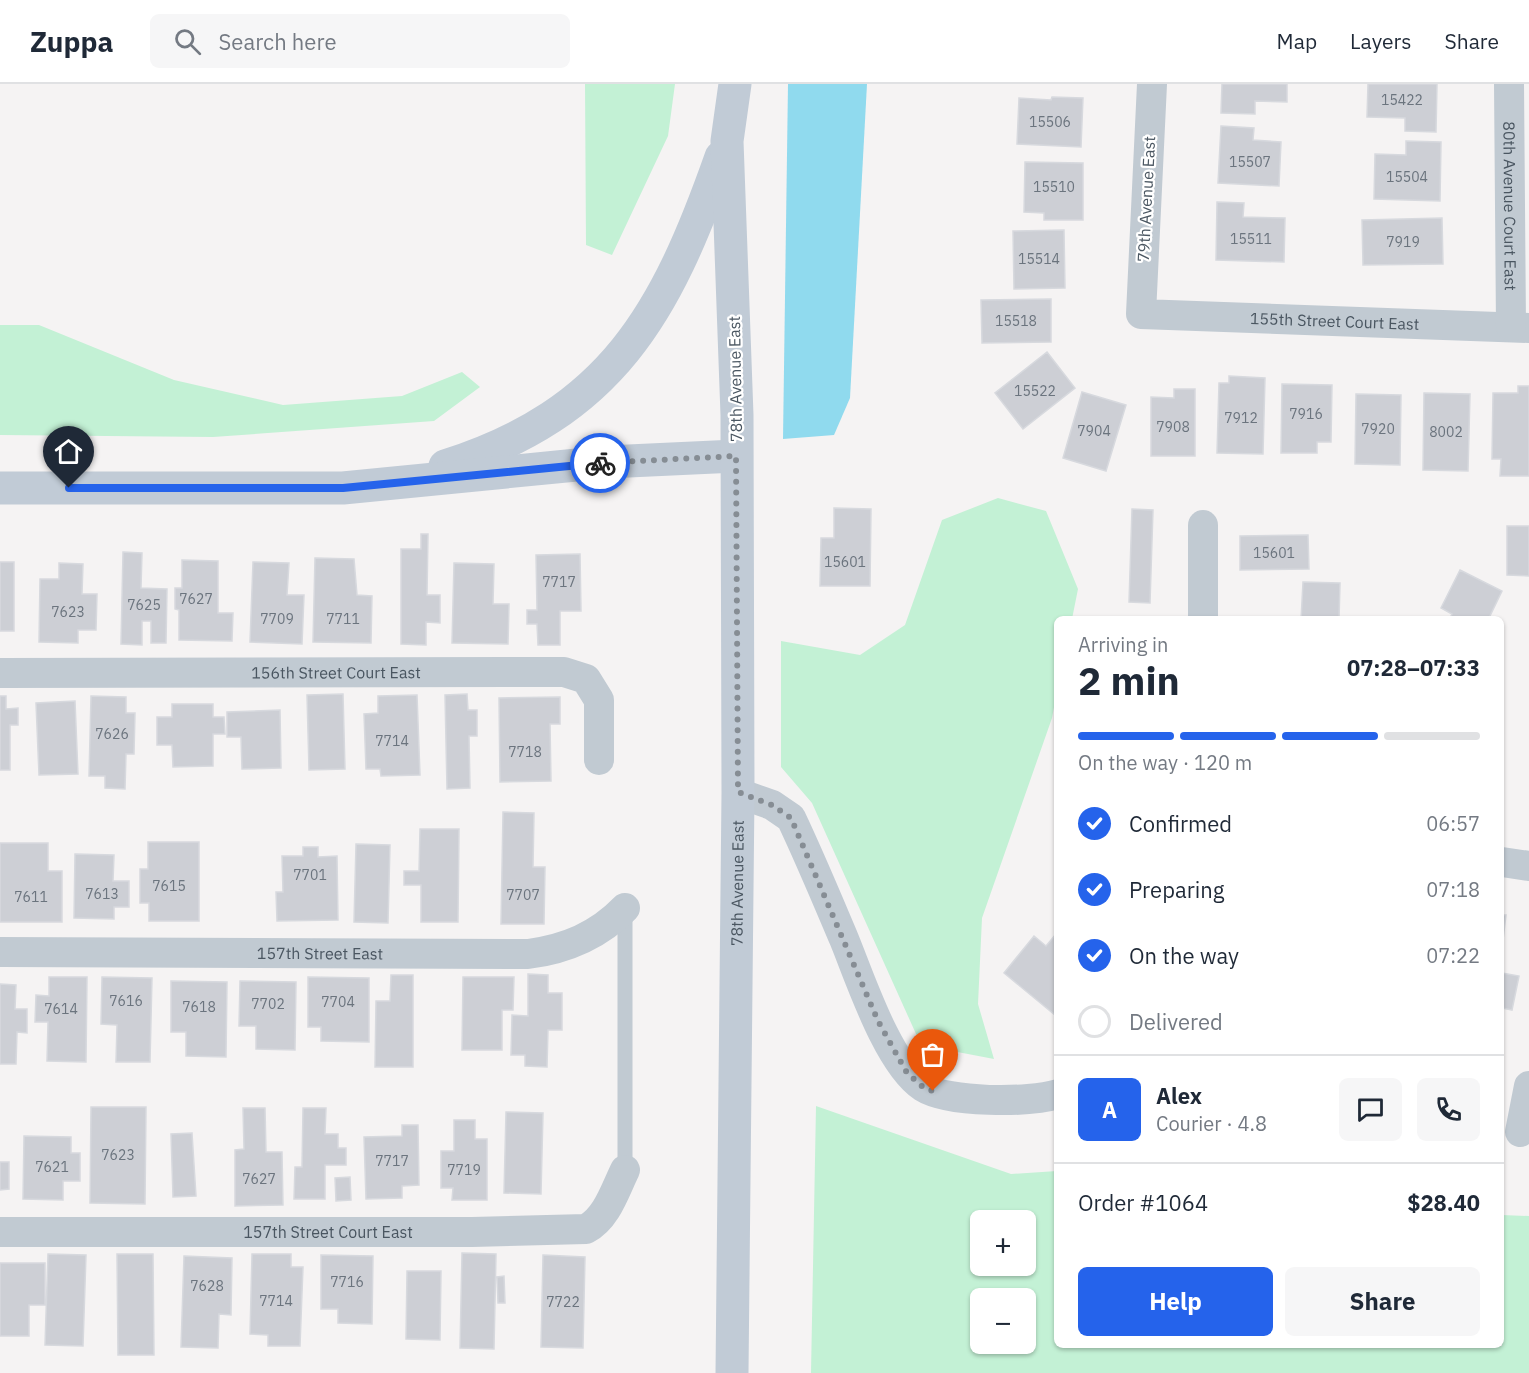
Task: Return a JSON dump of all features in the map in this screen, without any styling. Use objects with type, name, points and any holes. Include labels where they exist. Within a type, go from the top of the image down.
[{"type":"street","name":"78th Avenue East","points":[[732,1373],[738,792],[736,456],[727,141],[735,84]]},
{"type":"street","name":"79th Avenue East","points":[[1141,314],[1152,84]]},
{"type":"street","name":"80th Avenue Court East","points":[[1509,84],[1520,328]]},
{"type":"street","name":"78th Avenue East","points":[[384,485],[478,455],[548,421],[592,387],[621,358],[668,288],[706,201],[727,141]]},
{"type":"street","name":"155th Street Court East","points":[[1141,314],[1520,328]]},
{"type":"street","points":[[0,488],[343,488],[607,462],[736,456]]},
{"type":"street","points":[[1203,525],[1203,616]]},
{"type":"street","name":"156th Street Court East","points":[[0,673],[564,672],[586,679],[599,700],[599,760]]},
{"type":"street","points":[[738,792],[772,805],[791,818],[878,1021],[907,1073],[924,1088],[944,1095],[994,1100],[1054,1094]]},
{"type":"street","points":[[1504,862],[1529,866]]},
{"type":"street","name":"157th Street East","points":[[0,952],[528,954],[555,951],[589,937],[625,908]]},
{"type":"street","points":[[1520,1132],[1529,1086]]},
{"type":"street","name":"157th Street Court East","points":[[0,1232],[472,1232],[586,1229],[596,1224],[605,1211],[625,1170]]},
{"type":"lane","points":[[625,908],[625,1170]]},
{"type":"green space","points":[[585,84],[675,84],[668,136],[612,255],[586,245]]},
{"type":"green space","points":[[0,325],[39,325],[174,380],[283,405],[402,396],[462,372],[480,387],[434,421],[213,437],[0,435]]},
{"type":"green space","points":[[998,498],[1046,511],[1078,589],[1073,616],[1054,616],[1052,718],[982,918],[978,1004],[994,1059],[921,1045],[812,803],[781,767],[781,641],[860,655],[905,625],[942,520]]},
{"type":"green space","points":[[816,1106],[1011,1174],[1054,1171],[1054,1348],[1504,1348],[1504,1215],[1529,1216],[1529,1373],[811,1373]]},
{"type":"water","points":[[788,84],[867,84],[850,398],[834,435],[783,439]]},
{"type":"building","points":[[1222,84],[1287,84],[1287,102],[1255,101],[1255,114],[1221,113]]},
{"type":"building","points":[[1368,84],[1437,84],[1436,132],[1405,131],[1405,118],[1367,117]]},
{"type":"building","points":[[1052,97],[1083,98],[1081,147],[1017,144],[1019,98],[1051,100]]},
{"type":"building","points":[[1221,126],[1254,128],[1253,140],[1281,142],[1279,186],[1218,183]]},
{"type":"building","points":[[1406,141],[1441,142],[1440,201],[1374,199],[1375,154],[1406,155]]},
{"type":"building","points":[[1025,162],[1083,163],[1083,220],[1044,220],[1044,213],[1024,212]]},
{"type":"building","points":[[1217,202],[1244,203],[1243,217],[1285,218],[1284,262],[1216,260]]},
{"type":"building","points":[[1442,218],[1443,264],[1363,265],[1362,220]]},
{"type":"building","points":[[1064,230],[1065,288],[1014,289],[1013,231]]},
{"type":"building","points":[[1051,299],[1051,342],[982,343],[981,300]]},
{"type":"building","points":[[1047,352],[1075,388],[1023,429],[995,393]]},
{"type":"building","points":[[1229,376],[1265,378],[1263,454],[1217,453],[1219,383],[1229,383]]},
{"type":"building","points":[[1282,384],[1332,385],[1331,442],[1317,442],[1317,453],[1281,453]]},
{"type":"building","points":[[1518,386],[1529,386],[1529,476],[1500,476],[1501,459],[1492,459],[1493,393],[1518,393]]},
{"type":"building","points":[[1174,389],[1195,389],[1195,456],[1151,456],[1151,397],[1174,398]]},
{"type":"building","points":[[1082,392],[1126,405],[1106,471],[1063,458]]},
{"type":"building","points":[[1424,393],[1470,394],[1468,471],[1423,470]]},
{"type":"building","points":[[1356,394],[1401,395],[1400,465],[1355,464]]},
{"type":"building","points":[[834,508],[871,509],[870,586],[820,586],[821,538],[834,538]]},
{"type":"building","points":[[1132,509],[1153,510],[1150,603],[1129,602]]},
{"type":"building","points":[[1507,526],[1529,526],[1529,576],[1507,575]]},
{"type":"building","points":[[421,534],[428,534],[427,595],[440,595],[440,623],[426,622],[426,645],[401,644],[401,549],[421,549]]},
{"type":"building","points":[[1308,535],[1309,569],[1240,570],[1240,536]]},
{"type":"building","points":[[123,552],[142,553],[141,588],[167,589],[166,643],[151,643],[151,621],[142,621],[142,645],[121,644]]},
{"type":"building","points":[[580,554],[581,611],[560,611],[560,645],[538,645],[537,624],[527,624],[527,610],[537,610],[536,555]]},
{"type":"building","points":[[315,558],[354,559],[357,595],[372,596],[371,643],[313,642]]},
{"type":"building","points":[[182,560],[218,561],[218,613],[233,613],[232,641],[179,640],[179,610],[175,609],[175,588],[182,588]]},
{"type":"building","points":[[0,562],[14,562],[14,631],[0,631]]},
{"type":"building","points":[[253,562],[289,563],[287,595],[304,595],[302,644],[250,642]]},
{"type":"building","points":[[59,563],[83,564],[82,594],[97,594],[96,630],[78,630],[78,643],[39,642],[40,579],[59,579]]},
{"type":"building","points":[[454,563],[494,564],[493,604],[509,604],[508,644],[452,643]]},
{"type":"building","points":[[1460,570],[1502,591],[1490,616],[1451,616],[1452,614],[1441,608]]},
{"type":"building","points":[[1303,582],[1340,583],[1339,616],[1301,616]]},
{"type":"building","points":[[343,694],[345,769],[309,770],[307,695]]},
{"type":"building","points":[[467,694],[468,710],[477,710],[477,736],[469,736],[470,788],[447,789],[445,695]]},
{"type":"building","points":[[417,695],[420,775],[381,776],[380,769],[366,769],[364,714],[378,713],[378,696]]},
{"type":"building","points":[[0,696],[6,696],[6,709],[18,708],[18,725],[10,725],[10,770],[0,770]]},
{"type":"building","points":[[91,696],[126,697],[126,713],[135,713],[134,754],[126,754],[125,789],[105,788],[105,776],[89,776]]},
{"type":"building","points":[[560,697],[560,724],[550,724],[551,781],[500,782],[499,698]]},
{"type":"building","points":[[75,701],[78,774],[39,775],[36,703]]},
{"type":"building","points":[[172,704],[213,704],[213,717],[224,717],[225,734],[213,734],[213,766],[173,767],[172,745],[157,745],[157,717],[172,717]]},
{"type":"building","points":[[280,710],[281,768],[242,769],[241,737],[227,737],[227,712]]},
{"type":"building","points":[[503,812],[534,813],[533,867],[545,867],[544,924],[501,924]]},
{"type":"building","points":[[420,829],[459,829],[458,922],[421,922],[421,885],[404,885],[404,871],[419,871]]},
{"type":"building","points":[[148,842],[199,842],[199,921],[149,921],[149,903],[140,903],[140,869],[148,869]]},
{"type":"building","points":[[0,843],[48,843],[48,871],[62,871],[62,922],[0,922]]},
{"type":"building","points":[[356,844],[390,845],[388,923],[354,922]]},
{"type":"building","points":[[303,847],[318,847],[318,857],[337,856],[338,920],[277,921],[276,892],[283,892],[282,856],[303,856]]},
{"type":"building","points":[[75,854],[114,855],[113,881],[129,881],[129,907],[114,907],[114,919],[74,918]]},
{"type":"building","points":[[1034,936],[1046,946],[1054,936],[1054,1014],[1004,973]]},
{"type":"building","points":[[1504,973],[1519,976],[1512,1010],[1504,1008]]},
{"type":"building","points":[[528,974],[548,975],[548,993],[562,993],[562,1030],[548,1030],[547,1067],[525,1066],[525,1055],[511,1055],[512,1015],[528,1016]]},
{"type":"building","points":[[391,975],[413,975],[413,1067],[375,1067],[376,1001],[390,1001]]},
{"type":"building","points":[[49,977],[87,977],[86,1062],[47,1061],[48,1022],[35,1022],[36,995],[49,996]]},
{"type":"building","points":[[102,977],[152,978],[150,1062],[116,1062],[117,1025],[101,1024]]},
{"type":"building","points":[[308,977],[369,978],[369,1042],[321,1041],[321,1027],[308,1027]]},
{"type":"building","points":[[463,977],[514,977],[513,1010],[502,1010],[502,1050],[462,1050]]},
{"type":"building","points":[[171,981],[227,982],[226,1057],[186,1056],[186,1032],[171,1032]]},
{"type":"building","points":[[240,981],[296,982],[295,1050],[256,1049],[256,1026],[239,1026]]},
{"type":"building","points":[[0,984],[16,985],[15,1009],[27,1009],[27,1033],[17,1032],[16,1064],[0,1064]]},
{"type":"building","points":[[91,1107],[146,1107],[145,1204],[90,1203]]},
{"type":"building","points":[[243,1108],[265,1108],[266,1152],[282,1152],[283,1205],[235,1206],[235,1150],[244,1149]]},
{"type":"building","points":[[303,1108],[326,1108],[325,1134],[338,1134],[338,1148],[346,1148],[346,1165],[325,1165],[325,1199],[294,1199],[295,1167],[302,1167]]},
{"type":"building","points":[[506,1112],[543,1113],[541,1194],[504,1193]]},
{"type":"building","points":[[454,1120],[475,1120],[475,1139],[487,1139],[487,1200],[452,1200],[453,1188],[441,1188],[441,1151],[454,1151]]},
{"type":"building","points":[[402,1125],[418,1125],[419,1185],[402,1186],[402,1198],[366,1199],[364,1137],[402,1136]]},
{"type":"building","points":[[192,1133],[196,1196],[173,1197],[171,1134]]},
{"type":"building","points":[[24,1136],[71,1137],[71,1153],[80,1153],[80,1181],[63,1181],[63,1200],[23,1199]]},
{"type":"building","points":[[0,1162],[9,1162],[9,1189],[0,1190]]},
{"type":"building","points":[[350,1177],[351,1200],[336,1201],[335,1178]]},
{"type":"building","points":[[462,1253],[496,1254],[494,1349],[460,1348]]},
{"type":"building","points":[[48,1254],[86,1255],[83,1346],[45,1345]]},
{"type":"building","points":[[117,1254],[153,1254],[154,1355],[118,1355]]},
{"type":"building","points":[[252,1254],[291,1254],[291,1267],[303,1267],[300,1346],[268,1346],[268,1335],[250,1334]]},
{"type":"building","points":[[321,1255],[373,1256],[372,1324],[338,1323],[338,1309],[321,1309]]},
{"type":"building","points":[[543,1255],[585,1257],[583,1348],[541,1347]]},
{"type":"building","points":[[184,1256],[232,1258],[231,1315],[219,1314],[218,1348],[181,1347]]},
{"type":"building","points":[[0,1263],[45,1263],[45,1305],[29,1305],[29,1336],[0,1336]]},
{"type":"building","points":[[407,1271],[441,1271],[440,1340],[406,1339]]},
{"type":"building","points":[[504,1276],[505,1303],[498,1303],[497,1277]]},
{"type":"way so far","points":[[600,463],[736,456],[738,792],[772,805],[791,818],[878,1021],[907,1073],[924,1088],[933,1091]]},
{"type":"route","points":[[69,488],[343,488],[600,463]]}]
